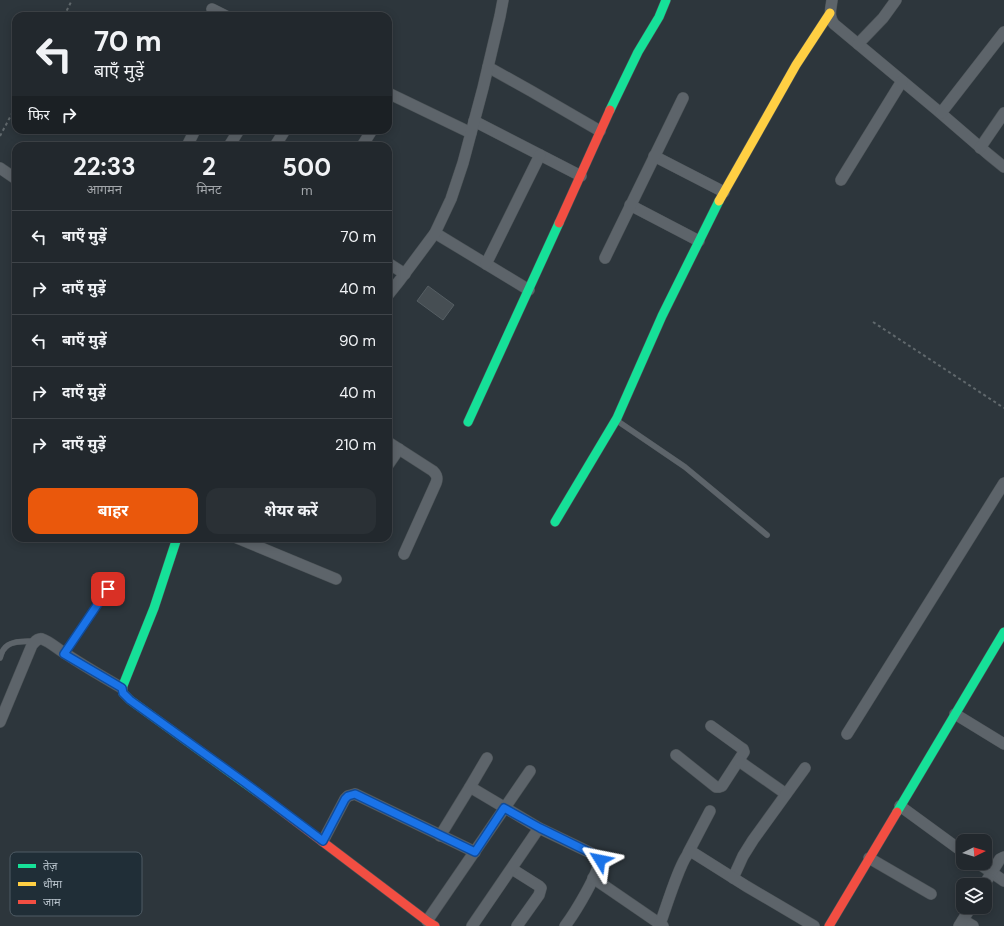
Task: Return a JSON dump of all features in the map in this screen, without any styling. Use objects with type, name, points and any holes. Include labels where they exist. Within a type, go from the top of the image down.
[{"type":"street","points":[[392,290],[435,233],[451,198],[471,133],[488,68],[500,16],[502,0]]},
{"type":"street","points":[[468,422],[581,176],[600,131],[638,52],[659,18],[666,0]]},
{"type":"street","points":[[832,0],[830,13],[831,20],[834,24],[1004,167]]},
{"type":"street","points":[[858,44],[883,18],[896,0]]},
{"type":"street","points":[[212,9],[218,12]]},
{"type":"street","points":[[554,522],[616,420],[662,316],[724,192],[796,65],[830,13]]},
{"type":"street","points":[[941,113],[1004,32]]},
{"type":"street","points":[[488,68],[600,131]]},
{"type":"street","points":[[841,180],[902,81]]},
{"type":"street","points":[[392,98],[471,133]]},
{"type":"street","points":[[605,258],[682,98]]},
{"type":"street","points":[[980,148],[1004,113]]},
{"type":"street","points":[[474,121],[581,176]]},
{"type":"street","points":[[486,264],[540,155]]},
{"type":"street","points":[[654,156],[724,192]]},
{"type":"street","points":[[0,168],[12,176]]},
{"type":"street","points":[[630,206],[699,241]]},
{"type":"street","points":[[435,233],[529,290]]},
{"type":"street","points":[[392,266],[405,274]]},
{"type":"street","points":[[392,445],[433,471],[436,474],[437,479],[404,554]]},
{"type":"street","points":[[392,459],[399,449]]},
{"type":"street","points":[[847,734],[1004,483]]},
{"type":"street","points":[[176,542],[154,608],[122,688],[123,693],[130,700],[323,841],[431,924],[475,852],[530,771]]},
{"type":"street","points":[[246,542],[336,580]]},
{"type":"street","points":[[829,926],[1004,632]]},
{"type":"street","points":[[0,722],[32,646],[38,639],[46,641],[64,654],[122,688]]},
{"type":"street","points":[[955,714],[1004,744]]},
{"type":"street","points":[[676,755],[716,787],[722,786],[744,752],[743,749],[711,726]]},
{"type":"street","points":[[440,836],[487,758]]},
{"type":"street","points":[[739,761],[786,794]]},
{"type":"street","points":[[733,878],[743,856],[753,840],[805,768]]},
{"type":"street","points":[[470,788],[540,828],[597,856],[600,860],[593,878],[566,926]]},
{"type":"street","points":[[323,841],[345,799],[348,796],[355,794],[475,852]]},
{"type":"street","points":[[900,806],[956,847]]},
{"type":"street","points":[[593,878],[661,925],[682,865],[710,811]]},
{"type":"street","points":[[472,926],[540,828]]},
{"type":"street","points":[[688,853],[692,852],[814,926]]},
{"type":"street","points":[[989,878],[1000,859],[1004,857]]},
{"type":"street","points":[[869,858],[931,894]]},
{"type":"street","points":[[512,868],[541,888],[539,895],[517,926]]},
{"type":"street","points":[[988,870],[1004,881]]},
{"type":"street","points":[[966,914],[961,923],[973,926]]},
{"type":"lane","points":[[616,420],[685,467],[768,535]]},
{"type":"lane","points":[[64,654],[116,576]]},
{"type":"lane","points":[[0,658],[4,649],[9,644],[35,641]]},
{"type":"path","points":[[66,12],[72,0]]},
{"type":"path","points":[[0,136],[12,114]]},
{"type":"path","points":[[873,322],[1004,408]]},
{"type":"building","points":[[428,286],[454,305],[443,320],[417,301]]},
{"type":"traffic: fast","points":[[610,110],[638,52],[659,17],[666,0]]},
{"type":"traffic: fast","points":[[555,522],[617,418],[662,316],[719,201]]},
{"type":"traffic: fast","points":[[468,422],[559,223]]},
{"type":"traffic: fast","points":[[176,542],[154,608],[122,688],[123,693],[130,700],[257,792]]},
{"type":"traffic: fast","points":[[897,812],[1004,632]]},
{"type":"traffic: slow","points":[[719,201],[796,65],[830,13]]},
{"type":"traffic: jam","points":[[559,223],[610,110]]},
{"type":"traffic: jam","points":[[257,792],[435,926]]},
{"type":"traffic: jam","points":[[829,926],[897,812]]},
{"type":"route","points":[[108,589],[64,654],[122,688],[123,693],[130,700],[323,841],[345,799],[351,794],[358,794],[440,836],[475,852],[504,808],[540,828],[597,856],[600,860]]}]
